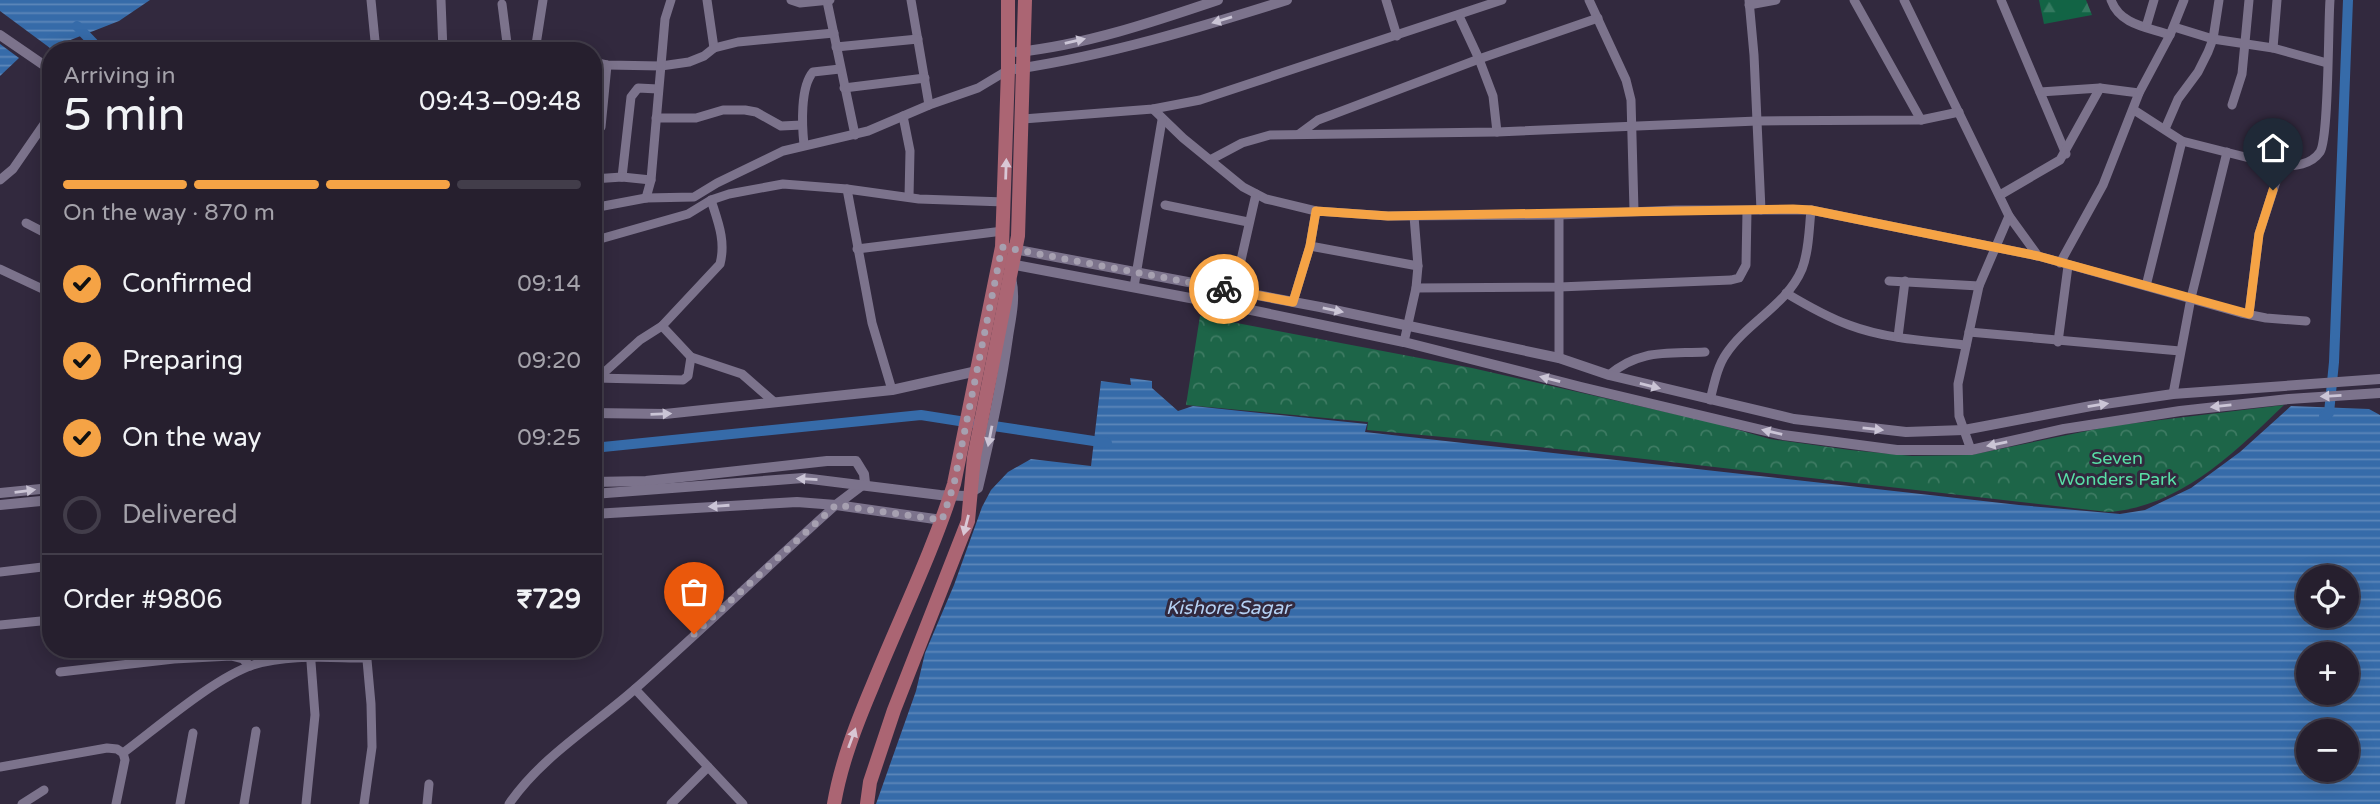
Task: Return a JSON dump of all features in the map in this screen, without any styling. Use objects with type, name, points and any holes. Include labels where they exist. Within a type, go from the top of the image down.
[{"type":"main road","points":[[1008,0],[1003,231],[1008,260]]},
{"type":"main road","points":[[867,804],[870,782],[894,710],[966,528],[966,457],[980,377],[1021,200],[1025,0]]},
{"type":"main road","points":[[834,804],[849,744],[966,457]]},
{"type":"street","points":[[371,0],[375,42]]},
{"type":"street","points":[[441,0],[443,42]]},
{"type":"street","points":[[536,42],[543,0]]},
{"type":"street","points":[[646,198],[665,19],[671,0]]},
{"type":"street","points":[[707,0],[714,48]]},
{"type":"street","points":[[791,0],[800,3],[829,1],[840,69],[855,135]]},
{"type":"street","points":[[911,0],[929,105]]},
{"type":"street","points":[[1008,54],[1080,40],[1218,0]]},
{"type":"street","points":[[602,206],[646,198],[694,197],[764,159],[804,145],[855,135],[978,88],[1008,70],[1061,63],[1143,44],[1287,0]]},
{"type":"street","points":[[1386,0],[1397,36]]},
{"type":"street","points":[[1023,118],[1153,110],[1200,100],[1502,0]]},
{"type":"street","points":[[1589,0],[1626,80],[1631,100],[1634,211]]},
{"type":"street","points":[[1761,211],[1758,121],[1749,2],[1776,0]]},
{"type":"street","points":[[1854,0],[1921,120]]},
{"type":"street","points":[[1904,0],[2008,216],[2038,256]]},
{"type":"street","points":[[2001,0],[2066,154]]},
{"type":"street","points":[[2111,0],[2122,18],[2146,27],[2273,48],[2327,63]]},
{"type":"street","points":[[2146,27],[2154,0]]},
{"type":"street","points":[[2058,342],[2064,265],[2103,185],[2139,93],[2172,31],[2184,0]]},
{"type":"street","points":[[2165,130],[2178,99],[2203,64],[2213,39],[2219,0]]},
{"type":"street","points":[[2232,105],[2242,74],[2249,0]]},
{"type":"street","points":[[2273,48],[2277,0]]},
{"type":"street","points":[[2134,110],[2182,141],[2281,166],[2315,158],[2323,147],[2327,108],[2330,0]]},
{"type":"street","points":[[502,4],[507,42]]},
{"type":"street","points":[[1459,16],[1493,96],[1497,132]]},
{"type":"street","points":[[1299,134],[1318,120],[1479,59],[1598,18]]},
{"type":"street","points":[[602,64],[661,66],[689,62],[714,48],[738,42],[834,33]]},
{"type":"street","points":[[0,35],[42,64]]},
{"type":"street","points":[[836,47],[918,39]]},
{"type":"street","points":[[602,100],[607,65]]},
{"type":"street","points":[[804,145],[802,125],[808,77],[813,72],[840,69]]},
{"type":"street","points":[[844,88],[925,78]]},
{"type":"street","points":[[622,177],[631,97],[638,88],[658,89]]},
{"type":"street","points":[[2000,195],[2048,168],[2066,154],[2100,88]]},
{"type":"street","points":[[2040,92],[2100,88],[2139,93]]},
{"type":"street","points":[[656,118],[695,118],[723,110],[745,110],[781,126],[802,125]]},
{"type":"street","points":[[1153,110],[1243,187],[1256,194],[1316,211],[1414,216],[1811,210],[2038,256],[2249,314],[2306,321]]},
{"type":"street","points":[[1210,160],[1258,137],[1299,134],[1497,132],[1758,121],[1921,120],[1959,112]]},
{"type":"street","points":[[903,116],[910,151],[909,197]]},
{"type":"street","points":[[1134,287],[1162,120]]},
{"type":"street","points":[[0,180],[13,169],[42,127]]},
{"type":"street","points":[[2146,286],[2182,141]]},
{"type":"street","points":[[2173,394],[2191,298],[2227,152]]},
{"type":"street","points":[[2249,314],[2259,234],[2281,166]]},
{"type":"street","points":[[602,178],[650,180]]},
{"type":"street","points":[[602,239],[688,214],[711,200],[753,188],[783,184],[941,201],[1005,202]]},
{"type":"street","points":[[846,189],[872,323],[892,390]]},
{"type":"street","points":[[1234,291],[1256,194]]},
{"type":"street","points":[[694,197],[698,209]]},
{"type":"street","points":[[602,373],[640,340],[662,326],[720,264],[722,235],[711,200]]},
{"type":"street","points":[[1166,205],[1248,222]]},
{"type":"street","points":[[1710,400],[1721,362],[1727,352],[1747,329],[1786,293],[1801,271],[1806,255],[1811,210]]},
{"type":"street","points":[[1293,302],[1310,246],[1316,211]]},
{"type":"street","points":[[1416,288],[1559,287],[1731,280],[1739,278],[1746,265],[1747,211]]},
{"type":"street","points":[[1559,215],[1559,358]]},
{"type":"street","points":[[1404,342],[1418,266],[1414,216]]},
{"type":"street","points":[[1971,450],[1957,402],[1958,384],[1979,286],[2008,216]]},
{"type":"street","points":[[26,223],[42,231]]},
{"type":"street","points":[[857,249],[1003,231]]},
{"type":"street","points":[[1310,246],[1418,266]]},
{"type":"street","points":[[1008,260],[1137,273],[1293,302],[1559,358],[1609,375],[1794,419],[1906,432],[1964,430],[2173,394],[2374,379]]},
{"type":"street","points":[[1008,260],[1404,342],[1783,435],[1898,450],[1971,450],[2118,419],[2289,399],[2376,394]]},
{"type":"street","points":[[602,493],[803,478],[965,496],[978,488],[1003,369],[1014,295],[1008,260]]},
{"type":"street","points":[[0,269],[42,289]]},
{"type":"street","points":[[1889,281],[1979,286]]},
{"type":"street","points":[[1898,337],[1905,281]]},
{"type":"street","points":[[1786,293],[1850,326],[1898,337],[1966,345]]},
{"type":"street","points":[[662,326],[691,357],[742,374],[774,402]]},
{"type":"street","points":[[1969,332],[2180,351]]},
{"type":"street","points":[[1609,375],[1624,362],[1634,358],[1705,352]]},
{"type":"street","points":[[602,378],[683,380],[688,376],[691,357]]},
{"type":"street","points":[[602,413],[665,414],[892,390],[980,377]]},
{"type":"street","points":[[509,804],[519,789],[544,765],[635,689],[836,505],[865,483],[864,474],[856,461],[827,461],[646,481],[602,481]]},
{"type":"street","points":[[0,494],[42,489]]},
{"type":"street","points":[[0,505],[42,501]]},
{"type":"street","points":[[602,513],[797,502],[942,520]]},
{"type":"street","points":[[0,572],[42,567]]},
{"type":"street","points":[[0,625],[42,621]]},
{"type":"street","points":[[61,672],[148,658]]},
{"type":"street","points":[[239,658],[250,666]]},
{"type":"street","points":[[123,752],[219,682],[250,666],[284,658]]},
{"type":"street","points":[[306,804],[315,715],[310,658]]},
{"type":"street","points":[[363,804],[372,747],[366,658]]},
{"type":"street","points":[[635,689],[740,803]]},
{"type":"street","points":[[244,804],[256,731]]},
{"type":"street","points":[[180,804],[193,733]]},
{"type":"street","points":[[0,767],[107,748],[117,749],[123,752],[125,760],[116,804],[122,804]]},
{"type":"street","points":[[671,804],[708,767]]},
{"type":"street","points":[[426,804],[429,784]]},
{"type":"street","points":[[22,804],[44,789]]},
{"type":"green space","points":[[2039,0],[2086,0],[2092,15],[2044,24]]},
{"type":"green space","name":"Seven Wonders Park","points":[[1200,316],[1472,368],[1714,423],[1770,439],[1912,456],[1971,455],[2111,426],[2284,405],[2225,459],[2182,489],[2134,508],[2108,512],[1487,441],[1367,430],[1368,422],[1186,405]]},
{"type":"water","points":[[0,0],[150,0],[119,21],[65,42],[42,42],[0,11]]},
{"type":"water","points":[[0,44],[19,58],[0,76]]},
{"type":"water","name":"Kishore Sagar","points":[[1130,378],[1152,381],[1152,388],[1178,411],[1193,406],[1367,424],[1365,432],[2120,514],[2145,510],[2191,488],[2240,452],[2291,406],[2369,409],[2380,415],[2380,804],[876,804],[916,691],[925,653],[991,490],[1008,472],[1031,459],[1091,466],[1101,381],[1131,385]]},
{"type":"waterway","points":[[2324,416],[2329,413],[2334,362],[2348,0]]},
{"type":"waterway","points":[[77,26],[92,42]]},
{"type":"waterway","points":[[602,447],[921,415],[972,423]]},
{"type":"waterway","points":[[987,425],[1107,443]]},
{"type":"way so far","points":[[694,634],[836,505],[942,520],[954,484],[1002,247],[1224,289]]},
{"type":"route","points":[[1224,289],[1293,302],[1310,246],[1316,211],[1388,216],[1793,209],[1811,210],[2038,256],[2249,314],[2259,234],[2273,190]]}]
